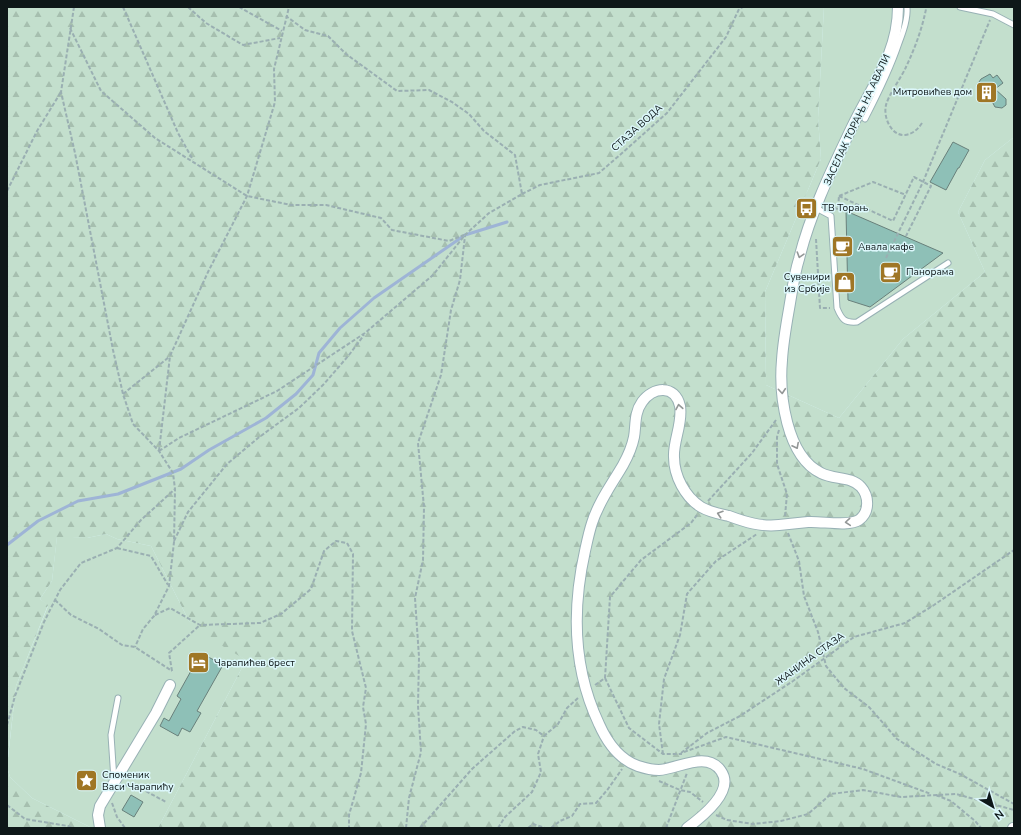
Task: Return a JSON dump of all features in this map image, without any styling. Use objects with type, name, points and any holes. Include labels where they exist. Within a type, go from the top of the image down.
[{"type":"street","name":"ЗАСЕЛАК ТОРАЊ НА АВАЛИ","points":[[626,760],[619,755],[606,737],[589,699],[577,640],[576,606],[580,574],[590,526],[598,505],[623,465],[631,449],[635,436],[635,420],[638,408],[643,400],[653,392],[662,389],[670,390],[677,400],[680,412],[673,455],[676,472],[688,495],[702,508],[750,523],[770,526],[805,522],[846,524],[854,522],[863,516],[868,505],[864,490],[856,483],[850,480],[823,474],[811,467],[796,446],[784,409],[781,373],[782,346],[798,258],[816,208],[852,126],[882,71],[896,31],[898,7]]},
{"type":"street","points":[[100,828],[98,815],[100,806],[156,713],[170,685]]},
{"type":"street","points":[[626,760],[635,765],[656,770],[691,762],[707,761],[718,766],[724,776],[724,789],[717,800],[687,828]]},
{"type":"lane","points":[[865,119],[892,65],[903,33],[907,7]]},
{"type":"lane","points":[[960,7],[993,14],[1014,24]]},
{"type":"lane","points":[[816,208],[831,216],[837,308],[841,318],[849,322],[857,322],[948,263]]},
{"type":"lane","points":[[114,784],[112,735],[118,698]]},
{"type":"path","points":[[74,7],[61,92],[75,153],[113,350],[123,394],[134,424],[159,451],[173,473],[175,489],[174,542],[169,586],[154,616],[143,629],[135,648]]},
{"type":"path","points":[[123,7],[178,133],[194,162]]},
{"type":"path","points":[[188,7],[206,23],[243,45],[280,38]]},
{"type":"path","points":[[239,7],[282,31]]},
{"type":"path","points":[[159,451],[170,356],[208,272],[247,196],[275,102],[274,69],[280,38],[289,7]]},
{"type":"path","name":"СТАЗА ВОДА","points":[[365,332],[433,275],[465,235],[489,213],[540,185],[599,173],[667,113],[726,37],[739,9],[743,7]]},
{"type":"path","points":[[922,123],[918,130],[911,134],[903,135],[896,132],[889,124],[886,115],[886,105],[907,66],[922,29],[926,9],[925,7]]},
{"type":"path","points":[[886,258],[923,182],[993,14]]},
{"type":"path","points":[[286,16],[305,30],[328,36],[346,54],[397,91],[430,90],[452,102],[469,114],[484,131],[516,155],[522,194]]},
{"type":"path","points":[[70,27],[101,91],[156,138],[247,196],[291,205],[326,205],[381,218],[392,230],[449,241],[465,235],[460,280],[451,310],[441,375],[418,443],[424,507],[423,560],[415,598],[419,657],[418,706],[421,752],[409,798],[406,828]]},
{"type":"path","points":[[7,191],[37,131],[61,92]]},
{"type":"path","points":[[839,196],[893,221],[914,177],[931,186],[906,236]]},
{"type":"path","points":[[839,196],[873,182],[906,195]]},
{"type":"path","points":[[816,208],[838,208],[839,196]]},
{"type":"path","points":[[816,239],[820,308],[837,308]]},
{"type":"path","points":[[159,451],[179,438],[277,391],[365,332]]},
{"type":"path","points":[[174,542],[188,512],[227,464],[258,438],[299,408],[319,389],[349,355],[365,332]]},
{"type":"path","points":[[123,394],[170,356]]},
{"type":"path","points":[[784,409],[777,438],[777,464],[787,494],[785,525],[799,560],[804,596],[818,632],[826,666],[844,688],[869,707],[897,739],[936,764],[960,774],[1014,804]]},
{"type":"path","points":[[7,725],[21,681],[44,622],[60,590],[81,563],[117,548],[141,520],[175,489]]},
{"type":"path","points":[[663,754],[659,724],[664,679],[680,636],[686,594],[716,561],[770,526]]},
{"type":"path","points":[[154,616],[170,608],[200,625],[260,623],[281,614],[311,589],[324,551],[336,541],[347,543],[354,554],[352,631],[366,688],[363,707],[366,724],[361,774],[349,814],[349,828]]},
{"type":"path","points":[[117,548],[150,556],[169,586]]},
{"type":"path","name":"ЖАНИНА СТАЗА","points":[[681,753],[707,733],[740,716],[854,637],[905,623],[1014,550]]},
{"type":"path","points":[[610,597],[605,678],[629,728],[663,754],[681,753],[726,737],[862,769],[933,794],[951,801],[981,828]]},
{"type":"path","points":[[55,599],[71,615],[99,629],[122,645],[135,648],[172,671],[169,653],[200,625]]},
{"type":"path","points":[[499,828],[505,817],[532,792],[541,772],[538,754],[544,736],[558,724],[567,708],[582,694],[605,678]]},
{"type":"path","points":[[420,828],[472,769],[516,731],[523,727],[536,730],[544,736]]},
{"type":"path","points":[[666,828],[691,762],[681,753]]},
{"type":"path","points":[[551,828],[560,821],[572,816],[580,804],[596,803],[608,789],[627,761],[626,760]]},
{"type":"path","points":[[654,779],[680,790],[690,792],[700,798],[714,814],[727,820],[752,824],[781,821],[808,814],[830,794],[862,790],[900,796],[956,794],[1014,810]]},
{"type":"path","points":[[114,784],[140,788],[166,802]]},
{"type":"path","points":[[112,801],[117,817],[125,828]]},
{"type":"path","points":[[7,804],[25,819],[68,826],[72,828]]},
{"type":"path","points":[[528,828],[534,824],[545,828]]},
{"type":"green space","points":[[7,7],[824,7],[818,118],[821,159],[765,292],[766,385],[839,418],[903,339],[985,272],[958,212],[985,160],[1014,137],[1014,828],[158,828],[246,660],[209,638],[189,621],[151,546],[117,539],[106,534],[87,538],[57,537],[52,581],[40,599],[48,605],[16,686],[7,765]]},
{"type":"green space","points":[[824,7],[1014,7],[1014,137],[985,160],[958,212],[985,272],[903,339],[839,418],[766,385],[765,292],[821,159],[818,118]]},
{"type":"green space","points":[[106,534],[117,539],[151,546],[189,621],[246,660],[158,828],[92,828],[32,798],[10,777],[7,767],[16,686],[48,606],[40,599],[52,581],[57,536],[87,538]]},
{"type":"green space","points":[[7,767],[10,777],[32,798],[92,828],[7,828]]},
{"type":"building","name":"Митровићев дом","points":[[990,74],[993,78],[997,75],[1003,83],[995,89],[1006,99],[1006,105],[1002,108],[995,107],[988,94],[983,98],[977,90],[982,86],[979,82],[981,79]]},
{"type":"building","points":[[953,142],[969,150],[946,190],[930,182]]},
{"type":"building","points":[[846,211],[943,253],[870,307],[848,300]]},
{"type":"building","points":[[201,653],[223,665],[197,711],[201,713],[190,732],[182,728],[178,736],[160,726],[164,718],[169,721],[181,699],[177,696]]},
{"type":"building","points":[[131,795],[143,802],[134,817],[122,810]]},
{"type":"waterway","points":[[7,545],[38,521],[78,501],[118,494],[181,469],[209,450],[266,418],[296,394],[313,375],[319,353],[340,328],[374,298],[465,235],[507,222]]},
{"type":"place","name":"Митровићев дом","points":[[987,92]]},
{"type":"place","name":"ТВ Торањ","points":[[807,208]]},
{"type":"place","name":"Авала кафе","points":[[843,247]]},
{"type":"place","name":"Панорама","points":[[890,272]]},
{"type":"place","name":"Сувенири из Србије","points":[[845,283]]},
{"type":"place","name":"Чарапићев брест","points":[[198,663]]},
{"type":"place","name":"Споменик Васи Чарапићу","points":[[86,781]]}]
